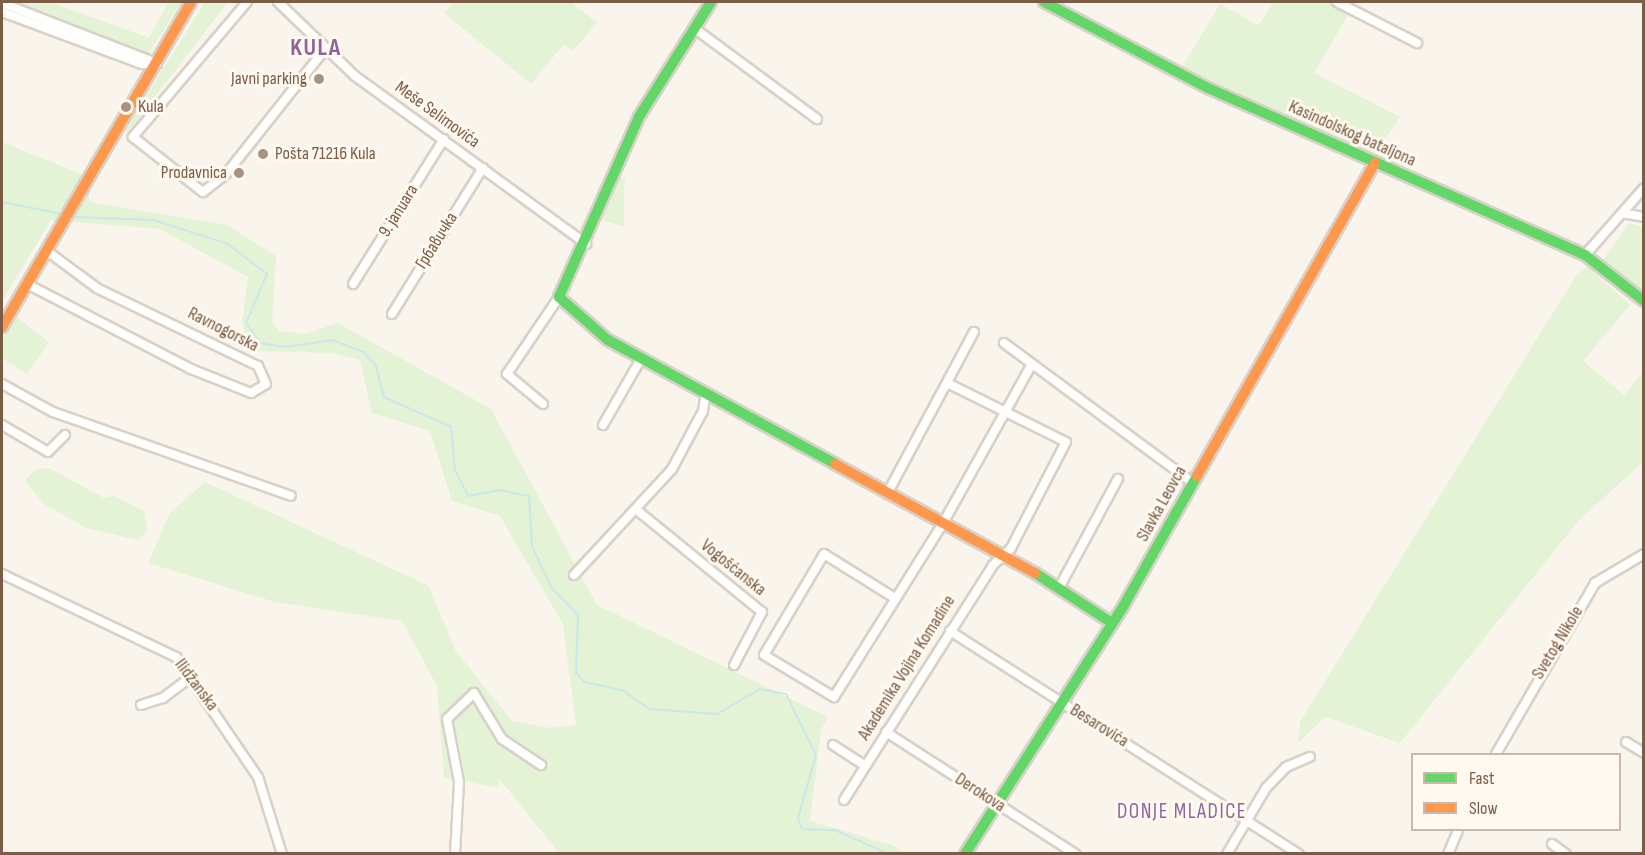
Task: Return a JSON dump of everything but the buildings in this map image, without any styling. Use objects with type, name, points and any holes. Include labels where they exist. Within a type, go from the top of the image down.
[{"type":"street","points":[[2,327],[63,224],[153,62],[191,2]]},
{"type":"street","points":[[247,2],[133,137],[160,163],[208,192],[325,49]]},
{"type":"street","name":"Meše Selimovića","points":[[278,2],[325,49],[586,244]]},
{"type":"street","points":[[543,404],[507,374],[559,297],[586,244],[643,109],[711,2]]},
{"type":"street","name":"Kasindolskog bataljona","points":[[1044,2],[1208,88],[1585,255],[1644,301]]},
{"type":"street","points":[[1337,2],[1417,43]]},
{"type":"street","points":[[2,3],[153,62]]},
{"type":"street","points":[[2,12],[142,64],[153,62]]},
{"type":"street","points":[[694,28],[817,119]]},
{"type":"street","name":"9. januara","points":[[353,284],[444,139]]},
{"type":"street","name":"Slavka Leovca","points":[[965,854],[995,802],[1112,623],[1375,163]]},
{"type":"street","name":"Грбавичка","points":[[392,315],[483,168]]},
{"type":"street","points":[[1585,255],[1644,188]]},
{"type":"street","points":[[1622,213],[1644,217]]},
{"type":"street","name":"Ravnogorska","points":[[27,284],[191,369],[251,393],[266,384],[258,366],[97,288],[47,251]]},
{"type":"street","points":[[559,297],[575,319],[640,358],[1059,588],[1112,623]]},
{"type":"street","points":[[887,494],[974,332]]},
{"type":"street","points":[[1004,343],[1192,482]]},
{"type":"street","points":[[603,425],[640,358]]},
{"type":"street","points":[[893,597],[824,554],[764,655],[834,697],[893,597],[942,525],[1004,410],[1032,364]]},
{"type":"street","name":"Akademika Vojina Komadine","points":[[844,800],[950,631],[1000,556],[1011,548],[1066,442],[947,382]]},
{"type":"street","points":[[2,384],[53,412],[291,496]]},
{"type":"street","points":[[574,575],[638,511],[687,445],[706,393]]},
{"type":"street","points":[[2,425],[48,452],[65,435]]},
{"type":"street","points":[[1059,588],[1118,479]]},
{"type":"street","name":"Vogošćanska","points":[[638,511],[762,612],[734,665]]},
{"type":"street","name":"Svetog Nikole","points":[[1497,753],[1595,583],[1644,554]]},
{"type":"street","name":"Ilidžanska","points":[[2,574],[165,650],[190,678],[258,777],[282,854]]},
{"type":"street","name":"Besarovića","points":[[950,631],[1299,854]]},
{"type":"street","points":[[141,705],[163,698],[190,678]]},
{"type":"street","points":[[455,854],[459,782],[447,718],[474,693],[502,739],[542,765]]},
{"type":"street","name":"Derokova","points":[[886,732],[1075,854]]},
{"type":"street","points":[[1626,742],[1644,753]]},
{"type":"street","points":[[833,745],[865,766]]},
{"type":"street","points":[[1227,854],[1279,774],[1310,757]]},
{"type":"street","points":[[1448,854],[1458,831]]},
{"type":"street","points":[[1552,844],[1566,854]]},
{"type":"green space","points":[[2,2],[50,2],[149,38],[168,2],[181,3],[140,67],[2,19]]},
{"type":"green space","points":[[205,2],[228,2],[128,132],[125,130]]},
{"type":"green space","points":[[454,2],[571,2],[597,23],[573,51],[564,44],[531,84],[444,13]]},
{"type":"green space","points":[[1274,2],[1331,2],[1349,13],[1314,73],[1400,117],[1374,154],[1182,67],[1220,4],[1258,25]]},
{"type":"green space","points":[[2,142],[84,175],[90,202],[227,225],[276,256],[272,322],[279,331],[305,334],[338,323],[491,409],[597,605],[828,717],[821,730],[810,821],[893,845],[903,853],[559,853],[498,777],[499,788],[444,777],[437,686],[402,621],[275,602],[148,563],[170,513],[205,482],[429,586],[455,650],[512,721],[550,728],[576,725],[563,624],[500,516],[452,501],[430,431],[372,413],[360,360],[333,353],[251,351],[242,322],[248,277],[160,229],[51,220],[2,301]]},
{"type":"green space","points":[[625,177],[624,227],[602,220],[619,179]]},
{"type":"green space","points":[[1629,223],[1643,227],[1643,297],[1601,263]]},
{"type":"green space","points":[[1588,267],[1630,305],[1583,361],[1624,395],[1643,372],[1643,462],[1579,520],[1400,743],[1325,717],[1298,743],[1300,722],[1577,274]]},
{"type":"green space","points":[[15,316],[49,342],[27,374],[2,358],[2,340]]},
{"type":"green space","points":[[49,468],[104,498],[114,496],[144,511],[147,530],[139,540],[86,528],[44,504],[25,481],[34,470]]},
{"type":"waterway","points":[[2,202],[62,214]]},
{"type":"waterway","points":[[71,217],[154,220],[228,244],[267,274],[246,323],[260,343],[286,347],[332,340],[364,352],[376,366],[384,397],[451,427],[455,470],[468,496],[500,490],[529,496],[532,546],[551,587],[578,615],[576,673],[584,682],[622,690],[649,709],[717,714],[760,689],[786,694],[816,755],[798,818],[802,829],[835,830],[888,854]]},
{"type":"traffic: fast","points":[[711,2],[639,117],[559,297],[608,340],[835,464]]},
{"type":"traffic: fast","points":[[1044,2],[1208,88],[1585,255],[1644,301]]},
{"type":"traffic: fast","points":[[965,854],[1124,605],[1197,476]]},
{"type":"traffic: fast","points":[[1035,573],[1112,623]]},
{"type":"traffic: slow","points":[[2,327],[191,2]]},
{"type":"traffic: slow","points":[[1197,476],[1375,163]]},
{"type":"traffic: slow","points":[[835,464],[1035,573]]},
{"type":"place","name":"Javni parking","points":[[319,79]]},
{"type":"place","name":"Kula","points":[[126,107]]},
{"type":"place","name":"Pošta 71216 Kula","points":[[263,154]]},
{"type":"place","name":"Prodavnica","points":[[239,173]]},
{"type":"district","name":"KULA","points":[[316,48]]},
{"type":"district","name":"DONJE MLADICE","points":[[1182,812]]}]
